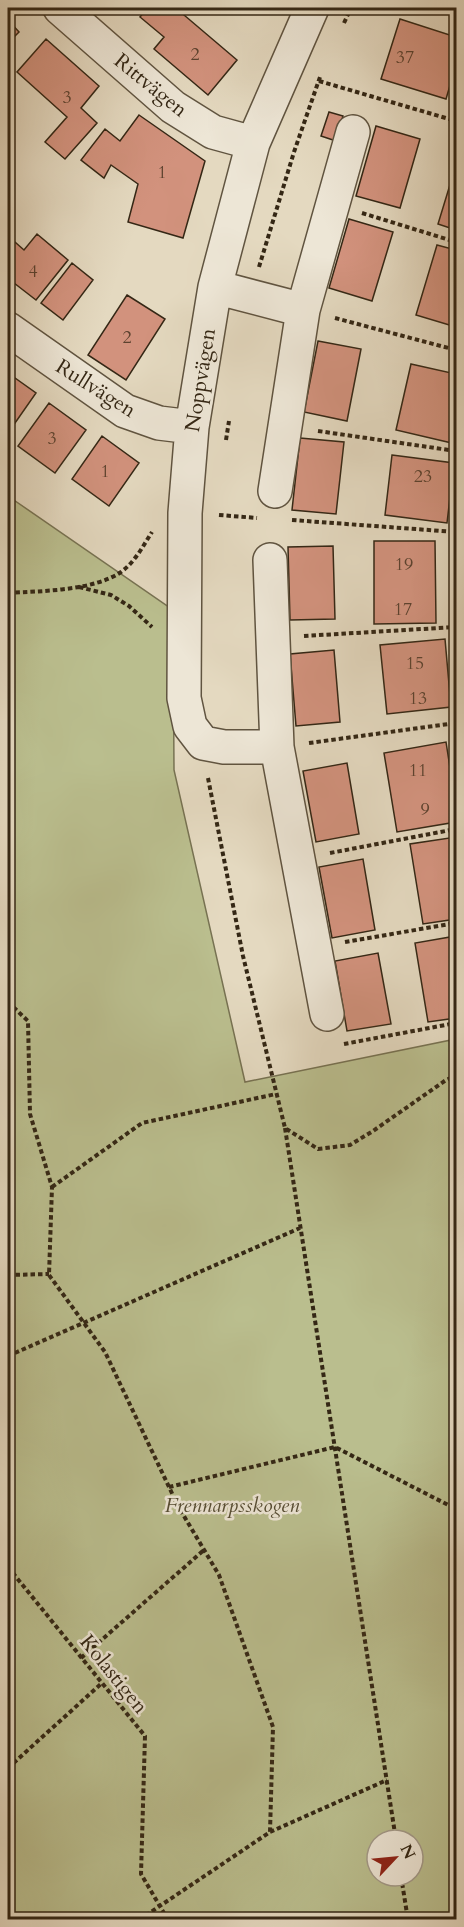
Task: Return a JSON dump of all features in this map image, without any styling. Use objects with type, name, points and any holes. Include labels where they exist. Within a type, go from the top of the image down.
[{"type":"street","name":"Rittvägen","points":[[60,8],[173,107],[213,132],[253,142]]},
{"type":"street","name":"Noppvägen","points":[[213,745],[190,726],[184,698],[185,513],[192,427],[214,287],[253,142],[312,8]]},
{"type":"street","points":[[271,505],[303,310],[353,132]]},
{"type":"street","points":[[214,287],[303,310]]},
{"type":"street","name":"Rullvägen","points":[[8,329],[125,411],[159,423],[192,427]]},
{"type":"street","points":[[270,560],[277,747],[330,1030]]},
{"type":"street","points":[[213,745],[277,747]]},
{"type":"path","points":[[342,27],[351,8]]},
{"type":"path","points":[[285,69],[456,121]]},
{"type":"path","points":[[250,296],[294,152],[321,74]]},
{"type":"path","points":[[333,204],[456,242]]},
{"type":"path","points":[[303,310],[456,350]]},
{"type":"path","points":[[226,441],[229,419]]},
{"type":"path","points":[[285,426],[456,451]]},
{"type":"path","points":[[219,505],[219,526]]},
{"type":"path","points":[[219,515],[271,505]]},
{"type":"path","points":[[8,593],[78,587],[100,582],[120,572],[135,558],[164,513],[185,513]]},
{"type":"path","points":[[290,520],[456,532]]},
{"type":"path","points":[[78,587],[111,595],[129,606],[166,639],[185,639]]},
{"type":"path","points":[[273,638],[456,627]]},
{"type":"path","points":[[277,747],[456,723]]},
{"type":"path","points":[[213,745],[223,862],[243,956],[285,1128],[394,1828]]},
{"type":"path","points":[[298,859],[456,829]]},
{"type":"path","points":[[315,948],[456,923]]},
{"type":"path","points":[[8,1002],[28,1021],[30,1114],[52,1186],[49,1274],[105,1352],[169,1487],[219,1575],[273,1727],[270,1832]]},
{"type":"path","points":[[330,1030],[456,1023]]},
{"type":"path","points":[[285,1128],[318,1149],[350,1145],[446,1080],[456,1076]]},
{"type":"path","points":[[52,1186],[142,1123],[276,1094]]},
{"type":"path","points":[[8,1356],[300,1228]]},
{"type":"path","points":[[8,1275],[49,1274]]},
{"type":"path","points":[[169,1487],[335,1446],[456,1509]]},
{"type":"path","points":[[81,1658],[204,1550]]},
{"type":"path","name":"Kolastigen","points":[[8,1567],[145,1736],[141,1874],[168,1920]]},
{"type":"path","points":[[8,1768],[102,1683]]},
{"type":"path","points":[[139,1920],[270,1832],[387,1780]]},
{"type":"path","points":[[404,1888],[408,1920]]},
{"type":"green space","name":"Frennarpsskogen","points":[[8,496],[173,610],[174,770],[245,1082],[456,1039],[456,1919],[8,1919]]},
{"type":"building","points":[[147,8],[190,8],[184,15],[237,60],[208,95],[154,49],[164,37],[140,17]]},
{"type":"building","points":[[400,19],[456,37],[456,65],[446,99],[381,79]]},
{"type":"building","points":[[8,20],[19,32],[8,43]]},
{"type":"building","points":[[46,39],[99,86],[81,108],[97,123],[65,159],[45,142],[67,117],[17,72]]},
{"type":"building","points":[[329,112],[343,116],[336,141],[321,136]]},
{"type":"building","points":[[139,115],[205,161],[183,238],[128,222],[138,184],[111,165],[104,178],[81,160],[105,129],[120,141]]},
{"type":"building","points":[[376,126],[420,139],[400,208],[356,196]]},
{"type":"building","points":[[456,165],[456,230],[438,224]]},
{"type":"building","points":[[349,219],[393,232],[372,301],[329,288]]},
{"type":"building","points":[[37,234],[68,260],[36,300],[14,283],[8,291],[8,236],[24,250]]},
{"type":"building","points":[[437,245],[456,250],[456,327],[416,315]]},
{"type":"building","points":[[72,263],[93,280],[63,320],[41,303]]},
{"type":"building","points":[[127,295],[165,319],[126,380],[88,355]]},
{"type":"building","points":[[318,341],[361,349],[347,421],[304,412]]},
{"type":"building","points":[[411,364],[456,374],[456,444],[396,430]]},
{"type":"building","points":[[8,373],[36,393],[8,433]]},
{"type":"building","points":[[49,403],[86,430],[55,473],[18,446]]},
{"type":"building","points":[[102,436],[139,463],[109,506],[72,479]]},
{"type":"building","points":[[300,438],[344,442],[336,514],[292,510]]},
{"type":"building","points":[[392,455],[454,463],[447,523],[385,515]]},
{"type":"building","points":[[374,541],[435,541],[436,623],[374,624]]},
{"type":"building","points":[[333,546],[335,619],[290,620],[288,547]]},
{"type":"building","points":[[445,639],[451,707],[387,714],[380,645]]},
{"type":"building","points":[[334,650],[340,722],[296,726],[290,654]]},
{"type":"building","points":[[446,742],[456,806],[456,822],[397,832],[384,753]]},
{"type":"building","points":[[347,763],[359,834],[316,842],[303,771]]},
{"type":"building","points":[[456,837],[456,919],[423,924],[410,844]]},
{"type":"building","points":[[363,859],[375,930],[332,938],[319,867]]},
{"type":"building","points":[[456,936],[456,1018],[428,1022],[415,943]]},
{"type":"building","points":[[378,953],[391,1024],[347,1031],[335,961]]}]
